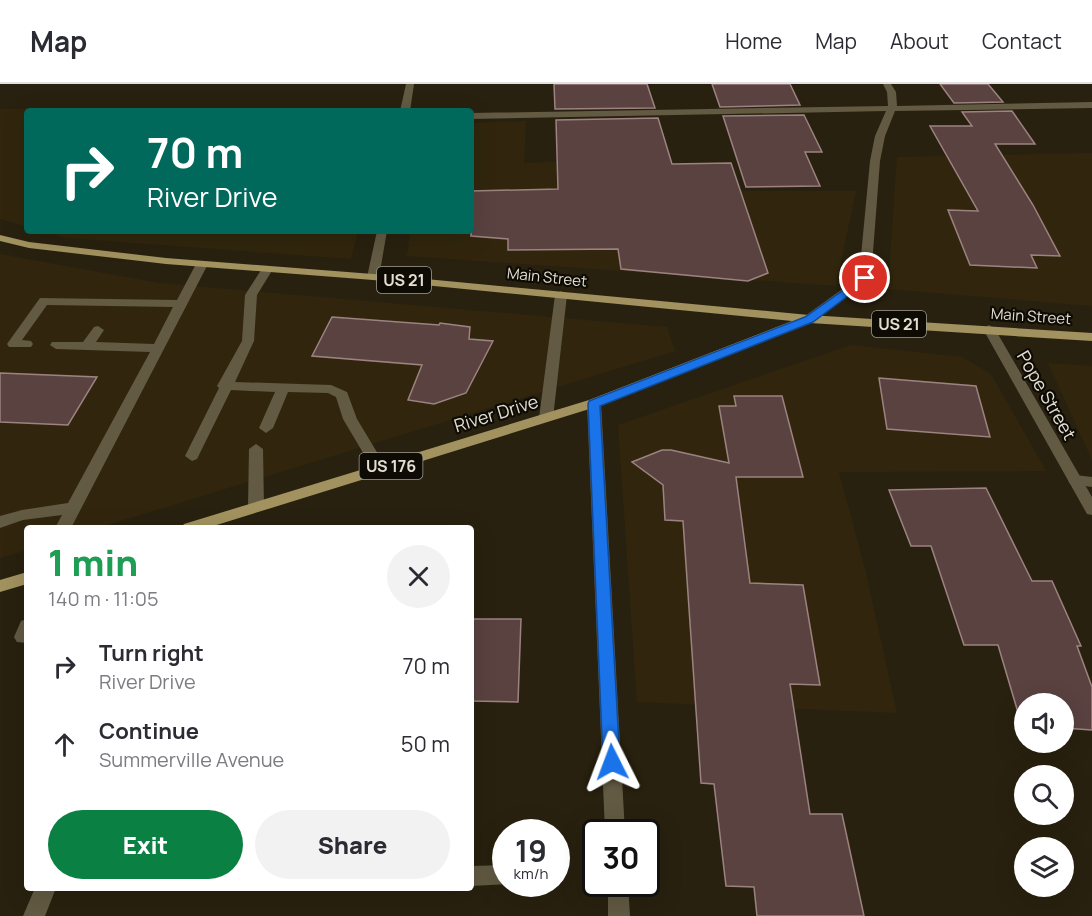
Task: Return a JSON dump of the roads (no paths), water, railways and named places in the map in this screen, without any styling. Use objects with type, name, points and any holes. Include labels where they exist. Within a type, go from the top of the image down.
[{"type":"main road","name":"Main Street","points":[[0,238],[29,244],[202,264],[373,277],[809,319],[1092,337]]},
{"type":"main road","name":"River Drive","points":[[199,525],[594,404],[809,319]]},
{"type":"main road","points":[[0,586],[24,579]]},
{"type":"street","points":[[406,108],[410,84]]},
{"type":"street","points":[[809,319],[865,278],[878,142],[893,106],[892,91],[887,84]]},
{"type":"street","points":[[474,116],[893,106],[1092,105]]},
{"type":"street","points":[[373,277],[381,234]]},
{"type":"street","points":[[65,525],[202,264]]},
{"type":"street","points":[[192,456],[224,386],[248,341],[251,295],[267,269]]},
{"type":"street","points":[[546,418],[561,295]]},
{"type":"street","points":[[27,344],[13,344],[44,301],[69,305],[113,306],[180,304]]},
{"type":"street","points":[[87,346],[98,330]]},
{"type":"street","name":"Pope Street","points":[[989,330],[1092,510]]},
{"type":"street","points":[[56,345],[158,348]]},
{"type":"street","points":[[224,386],[331,389],[342,394],[350,419],[380,469]]},
{"type":"street","points":[[266,428],[283,389]]},
{"type":"street","points":[[594,404],[614,819]]},
{"type":"street","points":[[256,449],[256,507]]},
{"type":"street","points":[[1075,480],[1092,482]]},
{"type":"street","points":[[0,522],[22,515],[74,508]]},
{"type":"street","points":[[474,876],[492,875]]},
{"type":"street","points":[[34,916],[45,891]]},
{"type":"street","points":[[618,897],[619,916]]}]
